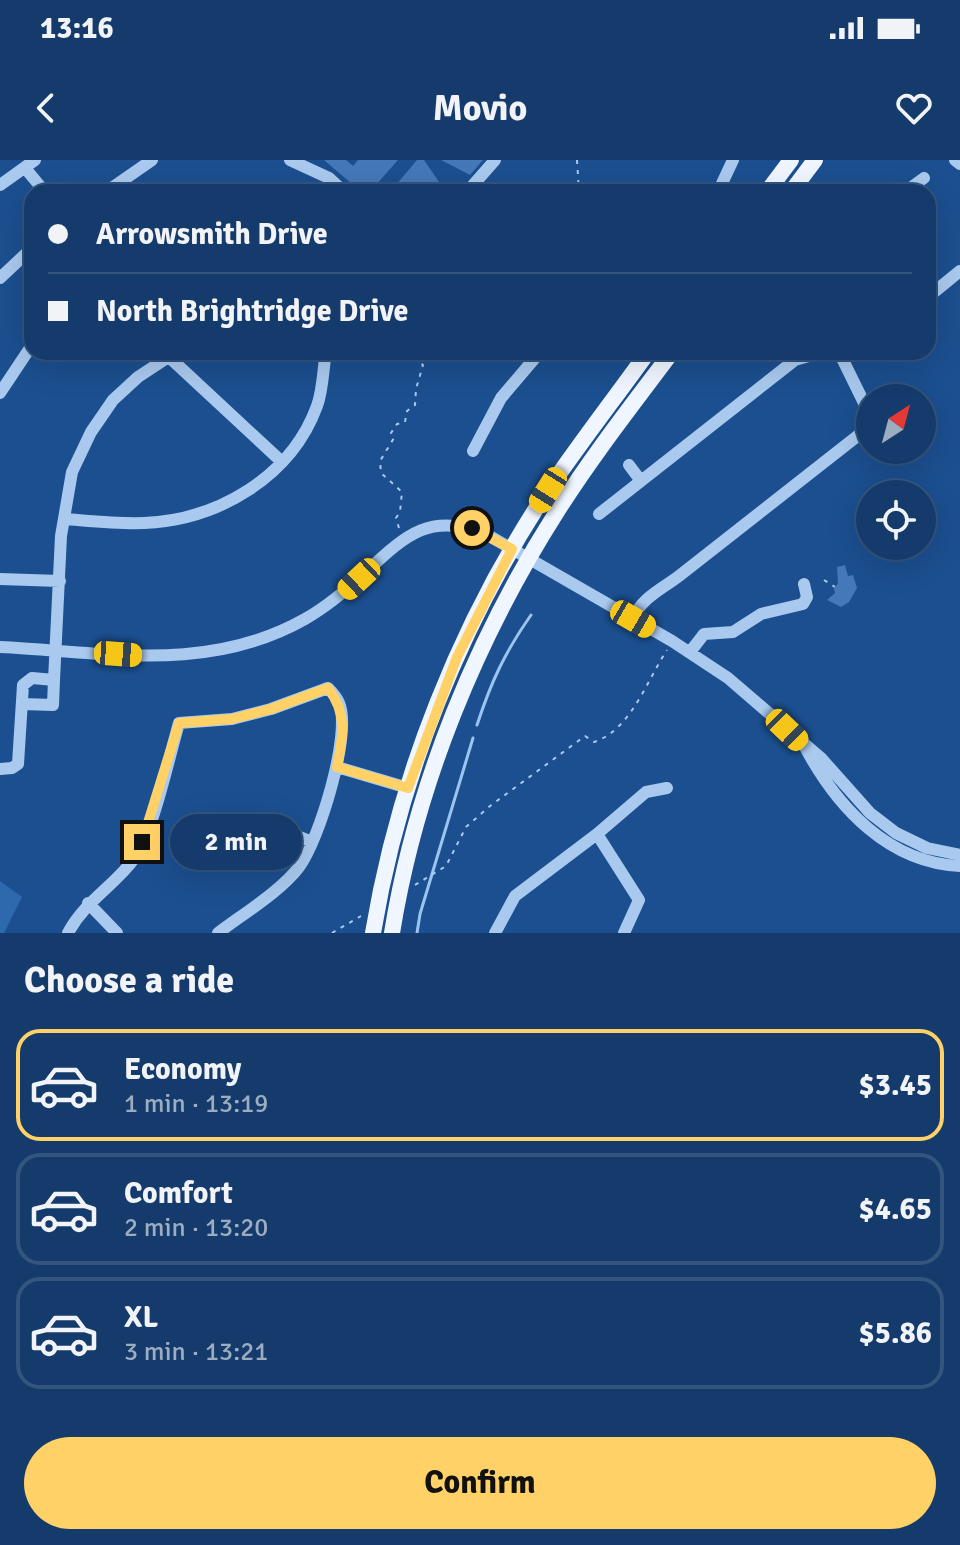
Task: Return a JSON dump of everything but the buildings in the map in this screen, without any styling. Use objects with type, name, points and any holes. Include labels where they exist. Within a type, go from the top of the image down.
[{"type":"main road","points":[[773,184],[791,160]]},
{"type":"main road","points":[[797,184],[815,160]]},
{"type":"main road","points":[[373,933],[389,856],[408,788],[457,657],[512,549],[548,490],[642,360]]},
{"type":"main road","points":[[392,933],[417,826],[446,735],[497,618],[529,559],[595,456],[666,360]]},
{"type":"street","points":[[118,184],[152,160]]},
{"type":"street","points":[[290,160],[335,184]]},
{"type":"street","points":[[474,184],[495,160]]},
{"type":"street","points":[[722,184],[733,160]]},
{"type":"street","points":[[955,160],[960,164]]},
{"type":"street","points":[[0,185],[30,164],[41,184]]},
{"type":"street","points":[[916,184],[924,178]]},
{"type":"street","points":[[0,278],[24,256]]},
{"type":"street","points":[[936,290],[960,271]]},
{"type":"street","points":[[0,393],[24,357]]},
{"type":"street","points":[[22,704],[53,705],[61,536],[72,472],[91,432],[113,400],[138,377],[164,360]]},
{"type":"street","points":[[177,360],[282,462]]},
{"type":"street","points":[[65,519],[146,523],[196,514],[239,498],[282,462],[304,437],[318,403],[325,360]]},
{"type":"street","points":[[473,451],[501,398],[533,360]]},
{"type":"street","points":[[599,514],[795,360]]},
{"type":"street","points":[[633,619],[636,610],[651,596],[869,424],[868,411],[843,360]]},
{"type":"street","points":[[629,465],[641,481]]},
{"type":"street","points":[[173,503],[176,517]]},
{"type":"street","points":[[0,647],[148,656],[212,653],[260,639],[305,619],[347,590],[401,540],[430,527],[472,528],[690,652],[749,694],[821,758],[884,824],[927,848],[960,855]]},
{"type":"street","points":[[0,579],[60,581]]},
{"type":"street","points":[[690,652],[704,634],[733,632],[761,614],[803,604],[807,595],[804,584]]},
{"type":"street","points":[[0,769],[18,764],[23,685],[32,678],[54,680]]},
{"type":"street","points":[[68,933],[88,903],[135,858],[149,827],[179,723],[232,719],[271,709],[328,688],[340,703],[343,736],[337,767],[312,842],[299,867],[218,933]]},
{"type":"street","points":[[804,746],[834,794],[881,839],[920,859],[960,866]]},
{"type":"street","points":[[337,767],[408,788]]},
{"type":"street","points":[[495,933],[515,896],[597,834],[646,792],[667,788]]},
{"type":"street","points":[[273,826],[312,842]]},
{"type":"street","points":[[597,834],[639,900],[624,933]]},
{"type":"street","points":[[88,903],[117,933]]},
{"type":"path","points":[[577,160],[578,184]]},
{"type":"path","points":[[399,528],[396,518],[400,512],[402,492],[381,473],[380,461],[394,438],[391,433],[397,424],[405,422],[407,411],[415,405],[423,365],[416,360]]},
{"type":"path","points":[[824,580],[835,587]]},
{"type":"path","points":[[410,887],[446,866],[466,827],[490,806],[585,736],[594,742],[606,738],[632,711],[672,641]]},
{"type":"path","points":[[332,933],[361,916]]},
{"type":"shaded area","points":[[0,881],[22,897],[4,933],[0,933]]},
{"type":"waterway","points":[[477,725],[500,668],[531,615]]},
{"type":"waterway","points":[[417,933],[473,738]]},
{"type":"route","points":[[142,842],[179,723],[232,719],[271,709],[328,688],[340,703],[343,736],[337,767],[408,788],[457,657],[512,549],[472,528]]}]
